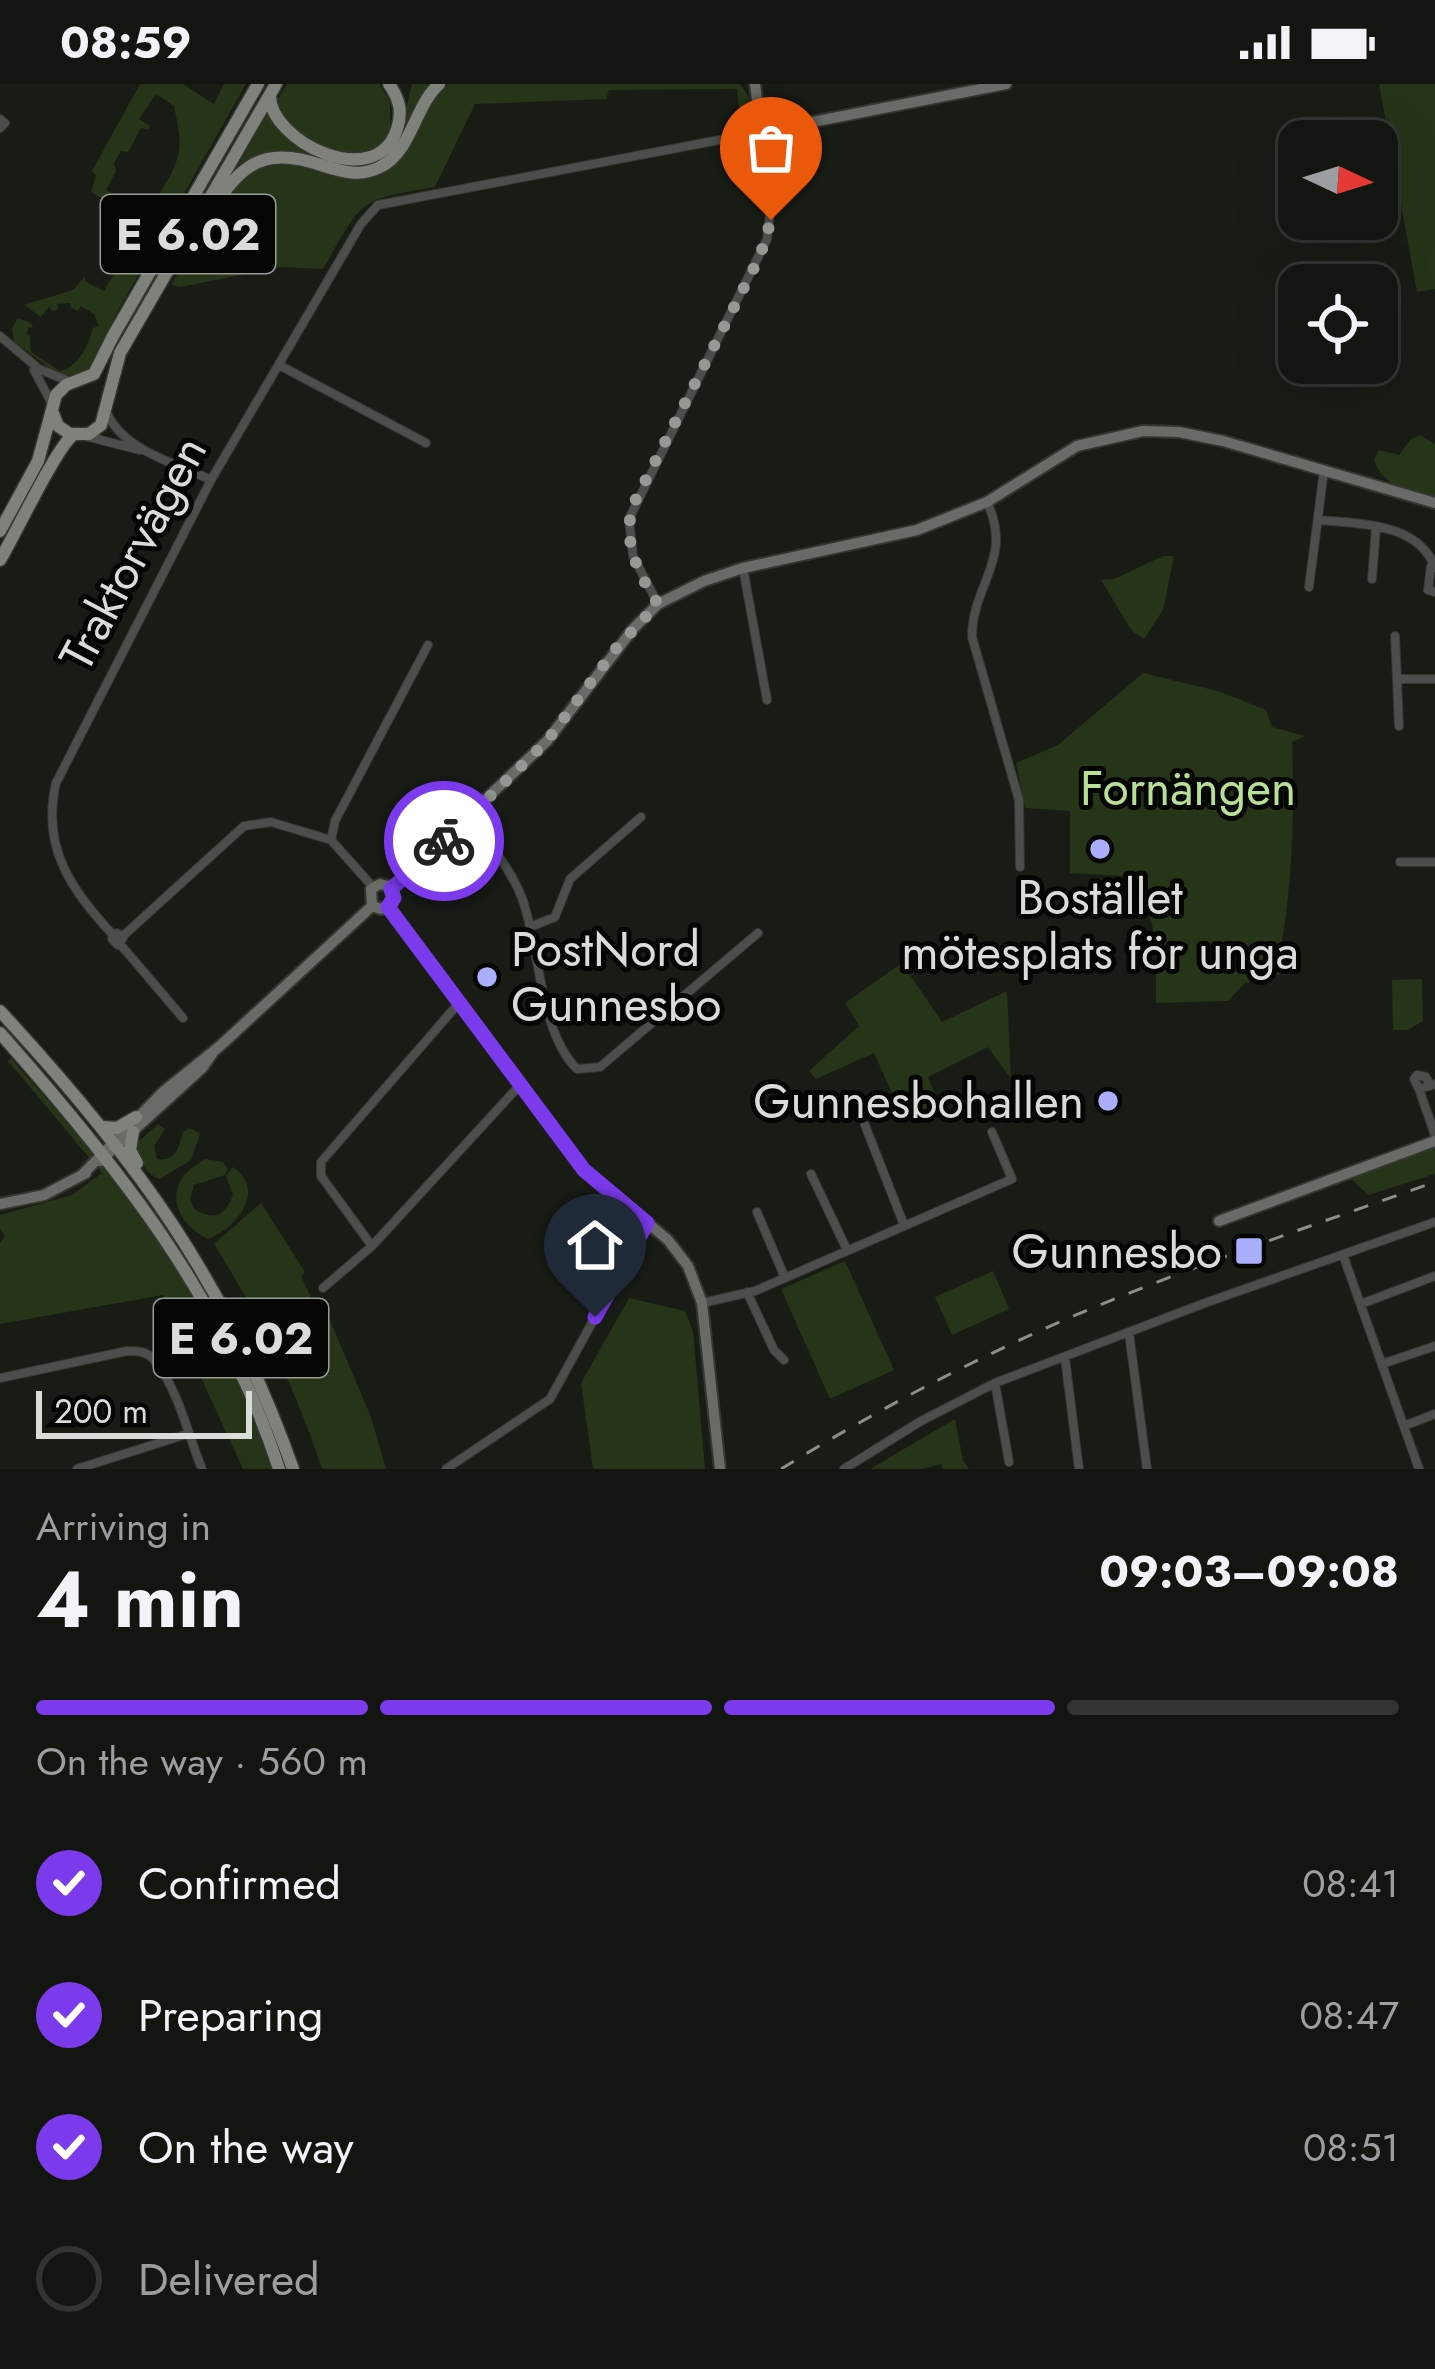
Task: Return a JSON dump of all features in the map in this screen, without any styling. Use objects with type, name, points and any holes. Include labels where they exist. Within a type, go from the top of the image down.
[{"type":"main road","name":"E 6.02","points":[[76,382],[98,370],[258,84]]},
{"type":"main road","points":[[389,84],[401,112]]},
{"type":"main road","points":[[273,89],[275,116],[313,145],[344,160],[371,158],[390,143],[407,84]]},
{"type":"main road","points":[[142,314],[239,173],[267,157],[282,155],[350,173],[379,168],[403,144],[419,109],[440,84]]},
{"type":"main road","name":"E 6.02","points":[[106,408],[115,366],[142,314],[273,89]]},
{"type":"main road","points":[[0,531],[38,461],[61,388],[76,382],[98,389],[106,408],[99,427],[60,447],[0,560]]},
{"type":"main road","points":[[52,407],[58,426],[76,435]]},
{"type":"main road","name":"E 6.02","points":[[0,1011],[101,1126],[108,1148],[220,1325],[278,1469]]},
{"type":"main road","name":"E 6.02","points":[[0,1033],[153,1195],[199,1263],[243,1341],[293,1469]]},
{"type":"main road","points":[[101,1126],[134,1125],[131,1154],[152,1184],[153,1195]]},
{"type":"street","points":[[658,604],[633,556],[629,519],[767,239],[771,204],[755,84]]},
{"type":"street","points":[[760,132],[1006,84]]},
{"type":"street","name":"Traktorvägen","points":[[183,1018],[77,894],[58,861],[51,832],[52,798],[61,768],[211,479],[369,212],[393,201],[760,132]]},
{"type":"street","points":[[0,335],[54,378],[76,382]]},
{"type":"street","points":[[26,359],[52,407]]},
{"type":"street","points":[[279,365],[426,443]]},
{"type":"street","points":[[106,408],[119,432],[159,456]]},
{"type":"street","points":[[391,889],[547,741],[617,647],[658,604],[687,588],[743,568],[884,540],[987,502],[1077,446],[1143,431],[1197,435],[1435,503]]},
{"type":"street","points":[[76,435],[159,456],[211,479]]},
{"type":"street","points":[[1309,586],[1324,470]]},
{"type":"street","points":[[987,502],[996,526],[997,548],[972,637],[1019,800],[1020,866]]},
{"type":"street","points":[[1318,520],[1376,527],[1415,541],[1433,563],[1428,590],[1435,592]]},
{"type":"street","points":[[1372,579],[1376,527]]},
{"type":"street","points":[[743,568],[767,700]]},
{"type":"street","points":[[1395,636],[1400,726]]},
{"type":"street","points":[[331,840],[338,814],[428,645]]},
{"type":"street","points":[[1397,679],[1435,679]]},
{"type":"street","points":[[530,927],[555,917],[570,879],[641,817]]},
{"type":"street","points":[[467,820],[505,865],[522,898],[556,1030],[568,1060],[584,1071],[607,1062],[758,933]]},
{"type":"street","points":[[119,938],[244,826],[271,823],[331,840],[373,886]]},
{"type":"street","points":[[1400,862],[1435,862]]},
{"type":"street","points":[[373,886],[384,884],[391,889],[394,898],[388,907]]},
{"type":"street","points":[[372,906],[368,896],[373,886]]},
{"type":"street","points":[[0,1204],[44,1195],[81,1176],[372,906],[388,907]]},
{"type":"street","points":[[388,907],[584,1170],[682,1256],[702,1303],[720,1469]]},
{"type":"street","points":[[371,1246],[321,1176],[321,1162],[458,1004]]},
{"type":"street","points":[[1219,1221],[1435,1138],[1414,1079],[1420,1074],[1432,1085]]},
{"type":"street","points":[[323,1288],[371,1246],[519,1086]]},
{"type":"street","points":[[865,1125],[904,1225]]},
{"type":"street","points":[[702,1303],[785,1278],[1012,1179],[992,1132]]},
{"type":"street","points":[[812,1174],[847,1250]]},
{"type":"street","points":[[757,1212],[785,1278]]},
{"type":"street","points":[[844,1469],[921,1421],[995,1384],[1435,1222]]},
{"type":"street","points":[[446,1469],[550,1399],[647,1223]]},
{"type":"street","points":[[1343,1255],[1419,1469]]},
{"type":"street","points":[[1360,1304],[1435,1276]]},
{"type":"street","points":[[747,1292],[773,1350],[784,1360]]},
{"type":"street","points":[[1129,1333],[1147,1469]]},
{"type":"street","points":[[1382,1364],[1435,1346]]},
{"type":"street","points":[[0,1378],[128,1351],[145,1353],[165,1379],[202,1469]]},
{"type":"street","points":[[1065,1358],[1079,1469]]},
{"type":"street","points":[[995,1384],[1009,1462]]},
{"type":"street","points":[[1404,1426],[1435,1414]]},
{"type":"street","points":[[77,1469],[187,1434]]},
{"type":"green space","points":[[140,84],[183,84],[214,104],[224,84],[246,84],[115,316],[93,366],[77,376],[58,374],[14,342],[12,328],[18,318],[31,323],[33,328],[26,334],[31,352],[60,371],[78,360],[93,328],[99,326],[94,314],[81,306],[78,311],[70,303],[58,304],[52,311],[49,306],[41,317],[24,305],[73,290],[85,276],[85,281],[104,291],[172,172],[179,147],[174,106],[156,94],[139,119],[150,126],[148,130],[141,128],[128,152],[121,151],[114,163],[116,171],[106,190],[121,199],[116,207],[91,192],[96,175],[92,171]]},
{"type":"green space","points":[[287,84],[379,84],[390,102],[390,135],[363,153],[334,151],[319,144],[279,114],[276,102]]},
{"type":"green space","points":[[412,84],[434,84],[404,138],[379,162],[344,167],[275,152],[234,172],[267,114],[281,129],[361,164],[401,131]]},
{"type":"green space","points":[[448,84],[740,84],[749,97],[751,113],[741,126],[737,89],[609,90],[606,99],[475,104],[435,187],[389,196],[364,207],[323,269],[281,267],[171,285],[214,212],[246,173],[277,160],[386,168],[438,91]]},
{"type":"green space","points":[[1379,84],[1435,84],[1435,289],[1417,292],[1398,188],[1398,120],[1386,120]]},
{"type":"green space","points":[[1420,435],[1435,444],[1435,497],[1391,482],[1374,460],[1379,450],[1399,455]]},
{"type":"green space","points":[[1163,556],[1174,556],[1163,610],[1144,639],[1132,631],[1101,580],[1114,579]]},
{"type":"green space","name":"Fornängen","points":[[1143,673],[1218,691],[1266,710],[1272,727],[1305,736],[1292,742],[1291,855],[1278,966],[1283,974],[1245,983],[1228,1001],[1156,1003],[1156,940],[1139,877],[1070,873],[1070,811],[1025,808],[1016,763],[1058,745]]},
{"type":"green space","points":[[902,963],[942,1022],[1007,991],[1011,1079],[988,1047],[928,1077],[939,1106],[905,1122],[874,1053],[816,1079],[809,1071],[859,1026],[845,1003]]},
{"type":"green space","points":[[1422,979],[1423,1021],[1408,1030],[1393,1030],[1392,980]]},
{"type":"green space","points":[[11,1058],[122,1187],[178,1267],[231,1365],[271,1469],[243,1469],[163,1295],[0,1324],[0,1243],[5,1236],[0,1215],[72,1195],[102,1173],[8,1061]]},
{"type":"green space","points":[[158,1124],[165,1129],[154,1146],[157,1159],[173,1156],[183,1132],[190,1128],[200,1134],[191,1160],[160,1179],[143,1165],[137,1143]]},
{"type":"green space","points":[[1435,1145],[1435,1174],[1368,1195],[1350,1178]]},
{"type":"green space","points":[[206,1159],[223,1162],[228,1169],[225,1175],[194,1185],[190,1199],[194,1209],[213,1215],[226,1208],[233,1195],[226,1176],[233,1167],[248,1186],[238,1217],[208,1239],[185,1221],[176,1199],[183,1178]]},
{"type":"green space","points":[[261,1203],[305,1272],[301,1276],[322,1321],[329,1318],[371,1417],[386,1469],[322,1469],[275,1353],[214,1244]]},
{"type":"green space","points":[[845,1261],[894,1370],[830,1399],[781,1289]]},
{"type":"green space","points":[[993,1271],[1009,1309],[952,1335],[935,1297]]},
{"type":"green space","points":[[629,1298],[685,1311],[693,1331],[705,1469],[593,1469],[581,1383]]},
{"type":"green space","points":[[955,1419],[969,1469],[943,1469],[941,1464],[923,1469],[870,1469]]},
{"type":"railway","points":[[781,1469],[932,1383],[1050,1326],[1175,1275],[1435,1182]]},
{"type":"way so far","points":[[444,841],[547,741],[617,647],[658,604],[633,556],[628,536],[633,505],[760,256],[771,220]]},
{"type":"place","name":"Bostället mötesplats för unga","points":[[1100,849]]},
{"type":"place","name":"PostNord Gunnesbo","points":[[487,977]]},
{"type":"place","name":"Gunnesbohallen","points":[[1108,1101]]},
{"type":"place","name":"Gunnesbo","points":[[1249,1251]]},
{"type":"route","points":[[444,841],[391,889],[394,898],[388,907],[584,1170],[647,1223],[595,1317]]}]
